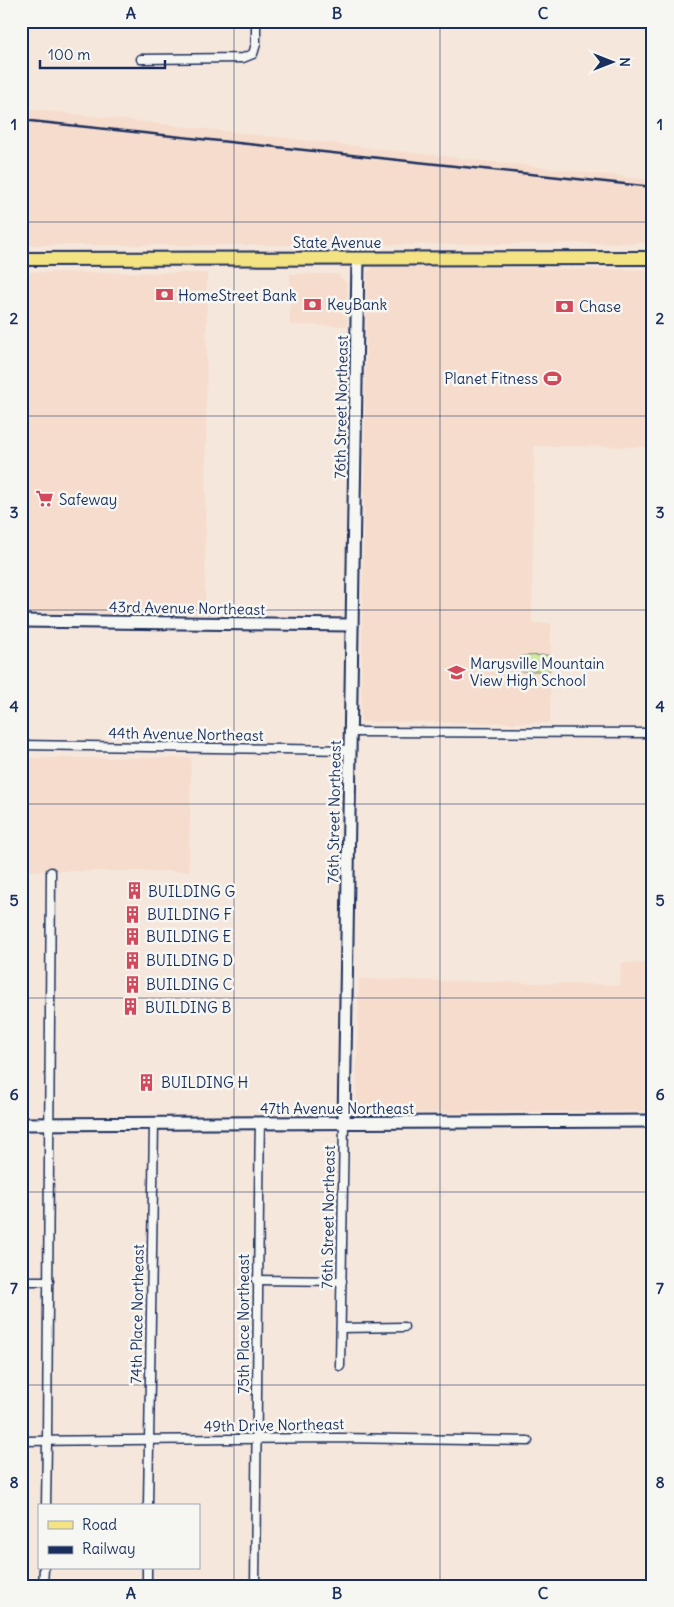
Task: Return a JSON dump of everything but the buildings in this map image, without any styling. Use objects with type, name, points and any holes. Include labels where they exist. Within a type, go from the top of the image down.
[{"type":"main road","name":"State Avenue","points":[[21,259],[653,258]]},
{"type":"street","points":[[141,60],[243,58],[253,54],[256,44],[256,21]]},
{"type":"street","name":"76th Street Northeast","points":[[340,1366],[358,259]]},
{"type":"street","name":"43rd Avenue Northeast","points":[[21,620],[352,625]]},
{"type":"street","points":[[350,732],[653,733]]},
{"type":"street","name":"44th Avenue Northeast","points":[[21,745],[350,750]]},
{"type":"street","points":[[46,1504],[51,872]]},
{"type":"street","name":"47th Avenue Northeast","points":[[21,1124],[653,1122]]},
{"type":"street","name":"74th Place Northeast","points":[[148,1504],[154,1123]]},
{"type":"street","name":"75th Place Northeast","points":[[255,1586],[257,1440],[256,1280],[260,1123]]},
{"type":"street","points":[[256,1280],[342,1281]]},
{"type":"street","points":[[21,1282],[48,1281]]},
{"type":"street","points":[[341,1328],[404,1327]]},
{"type":"street","name":"49th Drive Northeast","points":[[21,1441],[339,1438],[528,1441]]},
{"type":"street","points":[[43,1586],[44,1570]]},
{"type":"street","points":[[147,1570],[147,1586]]},
{"type":"shaded area","points":[[21,108],[653,180],[653,243],[21,245]]},
{"type":"shaded area","points":[[373,266],[653,270],[653,447],[534,446],[532,623],[551,623],[550,723],[361,722],[367,273]]},
{"type":"shaded area","points":[[21,272],[207,273],[205,614],[21,612]]},
{"type":"shaded area","points":[[290,274],[338,274],[347,284],[347,326],[290,325]]},
{"type":"shaded area","points":[[21,758],[191,758],[189,871],[21,871]]},
{"type":"shaded area","points":[[621,963],[653,963],[653,1111],[356,1113],[359,979],[620,985]]},
{"type":"green space","points":[[548,655],[550,657],[549,671],[521,671],[519,669],[519,658],[522,656]]},
{"type":"railway","points":[[21,120],[653,187]]},
{"type":"place","name":"HomeStreet Bank","points":[[164,295]]},
{"type":"place","name":"KeyBank","points":[[313,304]]},
{"type":"place","name":"Chase","points":[[565,306]]},
{"type":"place","name":"Planet Fitness","points":[[552,378]]},
{"type":"place","name":"Safeway","points":[[45,499]]},
{"type":"place","name":"Marysville Mountain View High School","points":[[456,672]]},
{"type":"place","name":"BUILDING G","points":[[134,891]]},
{"type":"place","name":"BUILDING F","points":[[133,914]]},
{"type":"place","name":"BUILDING E","points":[[132,936]]},
{"type":"place","name":"BUILDING D","points":[[132,960]]},
{"type":"place","name":"BUILDING C","points":[[132,984]]},
{"type":"place","name":"BUILDING B","points":[[131,1007]]},
{"type":"place","name":"BUILDING H","points":[[147,1082]]}]
